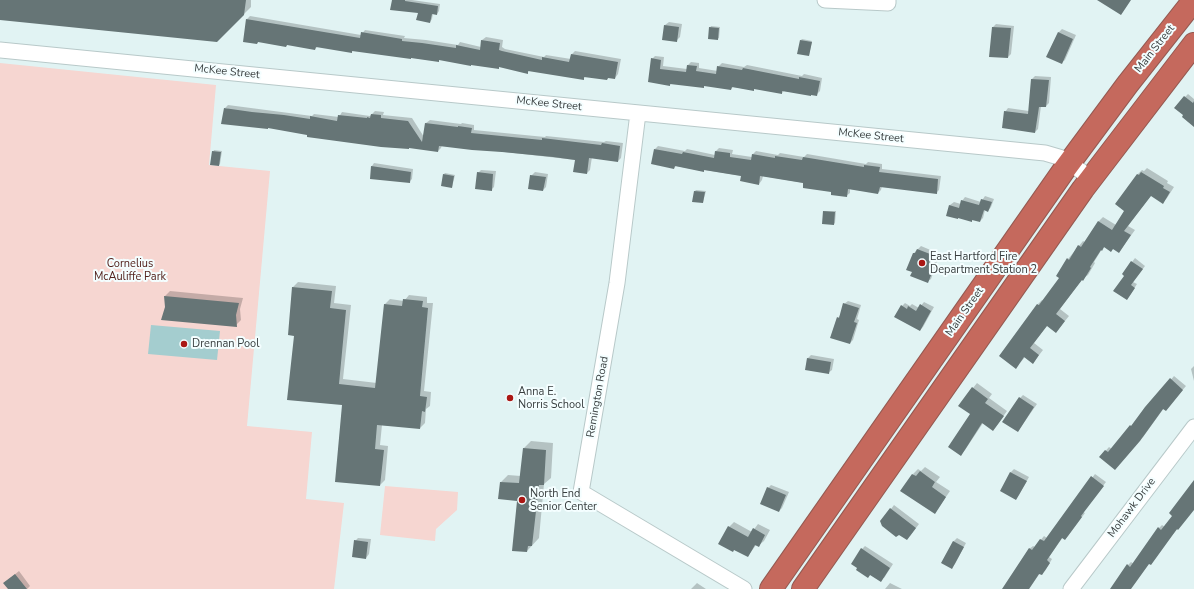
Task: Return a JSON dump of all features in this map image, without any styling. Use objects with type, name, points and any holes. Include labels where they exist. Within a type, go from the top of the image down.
[{"type":"highway","name":"Main Street","points":[[771,589],[1070,162],[1135,74],[1194,0]]},
{"type":"highway","points":[[803,589],[1091,178],[1194,44]]},
{"type":"highway","points":[[982,287],[1004,302]]},
{"type":"street","points":[[825,0],[888,3],[888,0]]},
{"type":"street","name":"McKee Street","points":[[0,50],[1045,153],[1060,157],[1070,162],[1091,178]]},
{"type":"street","name":"Remington Road","points":[[638,113],[617,283],[581,492],[744,589]]},
{"type":"street","name":"Mohawk Drive","points":[[1071,589],[1194,427]]},
{"type":"green space","name":"Cornelius McAuliffe Park","points":[[0,63],[216,85],[209,165],[270,171],[247,426],[312,432],[306,499],[344,503],[334,589],[0,589]]},
{"type":"green space","points":[[385,486],[458,492],[457,510],[436,529],[435,541],[380,535]]},
{"type":"water","points":[[151,325],[220,331],[217,360],[148,354]]},
{"type":"building","points":[[0,0],[246,0],[244,15],[217,42],[0,20]]},
{"type":"building","points":[[392,0],[405,0],[438,6],[437,15],[432,14],[430,23],[416,20],[418,13],[390,10]]},
{"type":"building","points":[[1097,0],[1131,0],[1121,15]]},
{"type":"building","points":[[246,19],[360,38],[361,32],[402,39],[402,41],[456,48],[456,45],[480,50],[481,40],[500,43],[499,50],[502,51],[542,60],[542,57],[569,62],[571,54],[618,62],[615,79],[608,78],[607,80],[584,77],[584,80],[528,71],[528,74],[499,67],[499,69],[471,66],[439,60],[439,62],[352,51],[352,53],[316,47],[315,50],[258,42],[257,44],[243,42]]},
{"type":"building","points":[[664,25],[679,27],[677,42],[662,40]]},
{"type":"building","points":[[709,27],[719,28],[718,40],[708,39]]},
{"type":"building","points":[[992,27],[1011,28],[1008,58],[989,57]]},
{"type":"building","points":[[1058,32],[1073,39],[1062,64],[1046,57]]},
{"type":"building","points":[[800,40],[812,42],[809,56],[797,54]]},
{"type":"building","points":[[651,58],[661,60],[660,69],[686,72],[687,65],[697,66],[696,71],[716,74],[717,66],[742,70],[743,68],[799,79],[799,77],[820,81],[817,96],[782,91],[782,94],[732,87],[731,90],[704,86],[704,88],[670,84],[670,86],[648,82]]},
{"type":"building","points":[[1031,79],[1049,80],[1046,107],[1039,107],[1035,133],[1002,128],[1004,111],[1028,114]]},
{"type":"building","points":[[1184,96],[1193,103],[1194,101],[1194,127],[1174,108]]},
{"type":"building","points":[[224,108],[310,119],[310,116],[337,121],[338,115],[370,118],[371,114],[381,115],[381,118],[408,121],[422,142],[425,123],[472,128],[471,133],[542,140],[542,138],[601,145],[602,143],[620,146],[618,162],[589,158],[587,174],[573,172],[575,160],[439,146],[438,152],[409,148],[381,147],[307,137],[307,135],[268,128],[221,124]]},
{"type":"building","points":[[654,149],[682,154],[683,152],[714,158],[715,151],[730,153],[730,157],[751,160],[752,154],[775,158],[775,156],[802,160],[803,157],[864,167],[864,165],[880,167],[879,172],[938,179],[937,194],[880,187],[878,194],[848,189],[847,197],[831,195],[831,192],[803,188],[803,183],[760,176],[759,185],[740,181],[741,176],[704,170],[704,172],[675,166],[674,169],[651,164]]},
{"type":"building","points":[[212,151],[221,152],[219,166],[210,165]]},
{"type":"building","points":[[371,166],[411,172],[410,183],[370,179]]},
{"type":"building","points":[[477,172],[493,174],[492,191],[475,189]]},
{"type":"building","points":[[1141,172],[1164,186],[1163,188],[1170,192],[1163,204],[1151,196],[1124,231],[1131,235],[1119,253],[1113,249],[1111,252],[1104,247],[1102,251],[1101,250],[1083,281],[1082,280],[1056,314],[1065,321],[1056,333],[1047,326],[1030,348],[1039,355],[1033,364],[1024,357],[1016,369],[999,356],[1037,304],[1039,305],[1059,278],[1056,276],[1067,258],[1069,260],[1078,245],[1081,247],[1098,221],[1112,230],[1124,211],[1115,204],[1137,174],[1139,175]]},
{"type":"building","points":[[443,174],[454,176],[452,188],[441,186]]},
{"type":"building","points":[[530,175],[546,177],[543,191],[528,189]]},
{"type":"building","points":[[694,191],[705,192],[703,203],[692,202]]},
{"type":"building","points":[[981,199],[992,202],[988,212],[984,210],[980,222],[972,220],[972,222],[946,216],[949,205],[959,208],[961,200],[979,205]]},
{"type":"building","points":[[823,211],[835,212],[834,225],[822,224]]},
{"type":"building","name":"East Hartford Fire Department Station 2","points":[[917,249],[938,257],[928,283],[910,276],[912,272],[906,270],[913,253],[915,253]]},
{"type":"building","points":[[1131,261],[1143,269],[1131,285],[1135,288],[1127,300],[1113,291],[1124,276],[1122,274]]},
{"type":"building","points":[[292,287],[332,291],[330,308],[346,310],[339,384],[375,388],[384,304],[402,306],[403,299],[423,301],[422,307],[428,308],[420,396],[427,397],[425,412],[422,411],[420,429],[377,425],[375,449],[384,450],[380,486],[335,482],[342,405],[287,400],[294,336],[288,335]]},
{"type":"building","points":[[164,296],[239,303],[236,315],[237,327],[161,320],[165,307]]},
{"type":"building","points":[[843,303],[859,308],[854,322],[857,323],[850,344],[830,338],[837,317],[839,318]]},
{"type":"building","points":[[920,304],[931,311],[920,331],[894,317],[901,305],[907,309],[908,306],[916,311]]},
{"type":"building","points":[[807,358],[831,362],[829,374],[805,370]]},
{"type":"building","points":[[1170,378],[1183,390],[1166,411],[1163,409],[1140,441],[1115,470],[1099,457],[1105,450],[1108,452]]},
{"type":"building","points":[[972,387],[988,399],[985,403],[1004,416],[993,431],[982,423],[961,456],[948,447],[970,414],[958,406]]},
{"type":"building","points":[[1019,397],[1034,407],[1018,432],[1002,422]]},
{"type":"building","name":"North End Senior Center","points":[[523,448],[546,450],[544,485],[539,485],[532,546],[528,546],[527,552],[512,551],[517,501],[498,499],[500,482],[519,483]]},
{"type":"building","points":[[920,471],[935,482],[932,487],[946,497],[935,514],[900,491],[912,474],[916,476]]},
{"type":"building","points":[[1010,472],[1027,481],[1016,500],[1000,491]]},
{"type":"building","points":[[1091,476],[1104,486],[1065,540],[1062,538],[1047,560],[1050,563],[1042,575],[1039,574],[1029,589],[1002,589],[1029,548],[1032,550],[1040,539],[1044,541]]},
{"type":"building","points":[[1194,480],[1194,510],[1178,530],[1177,529],[1151,565],[1149,564],[1131,589],[1110,589],[1127,564],[1130,567],[1158,527],[1161,530],[1172,516],[1169,513]]},
{"type":"building","points":[[767,487],[786,495],[779,512],[760,504]]},
{"type":"building","points":[[890,508],[916,528],[907,540],[899,535],[896,537],[882,526],[880,521]]},
{"type":"building","points":[[728,526],[748,537],[753,528],[765,535],[759,547],[755,545],[748,557],[734,550],[733,552],[718,544]]},
{"type":"building","points":[[354,540],[368,542],[366,559],[352,557]]},
{"type":"building","points":[[953,541],[964,547],[952,569],[941,563]]},
{"type":"building","points":[[861,548],[890,568],[881,582],[870,575],[868,578],[856,570],[857,568],[851,564]]},
{"type":"building","points":[[15,574],[27,589],[8,589],[3,583]]},
{"type":"place","name":"East Hartford Fire Department Station 2","points":[[922,263]]},
{"type":"place","name":"Drennan Pool","points":[[184,344]]},
{"type":"place","name":"Anna E. Norris School","points":[[510,398]]},
{"type":"place","name":"North End Senior Center","points":[[522,500]]}]
